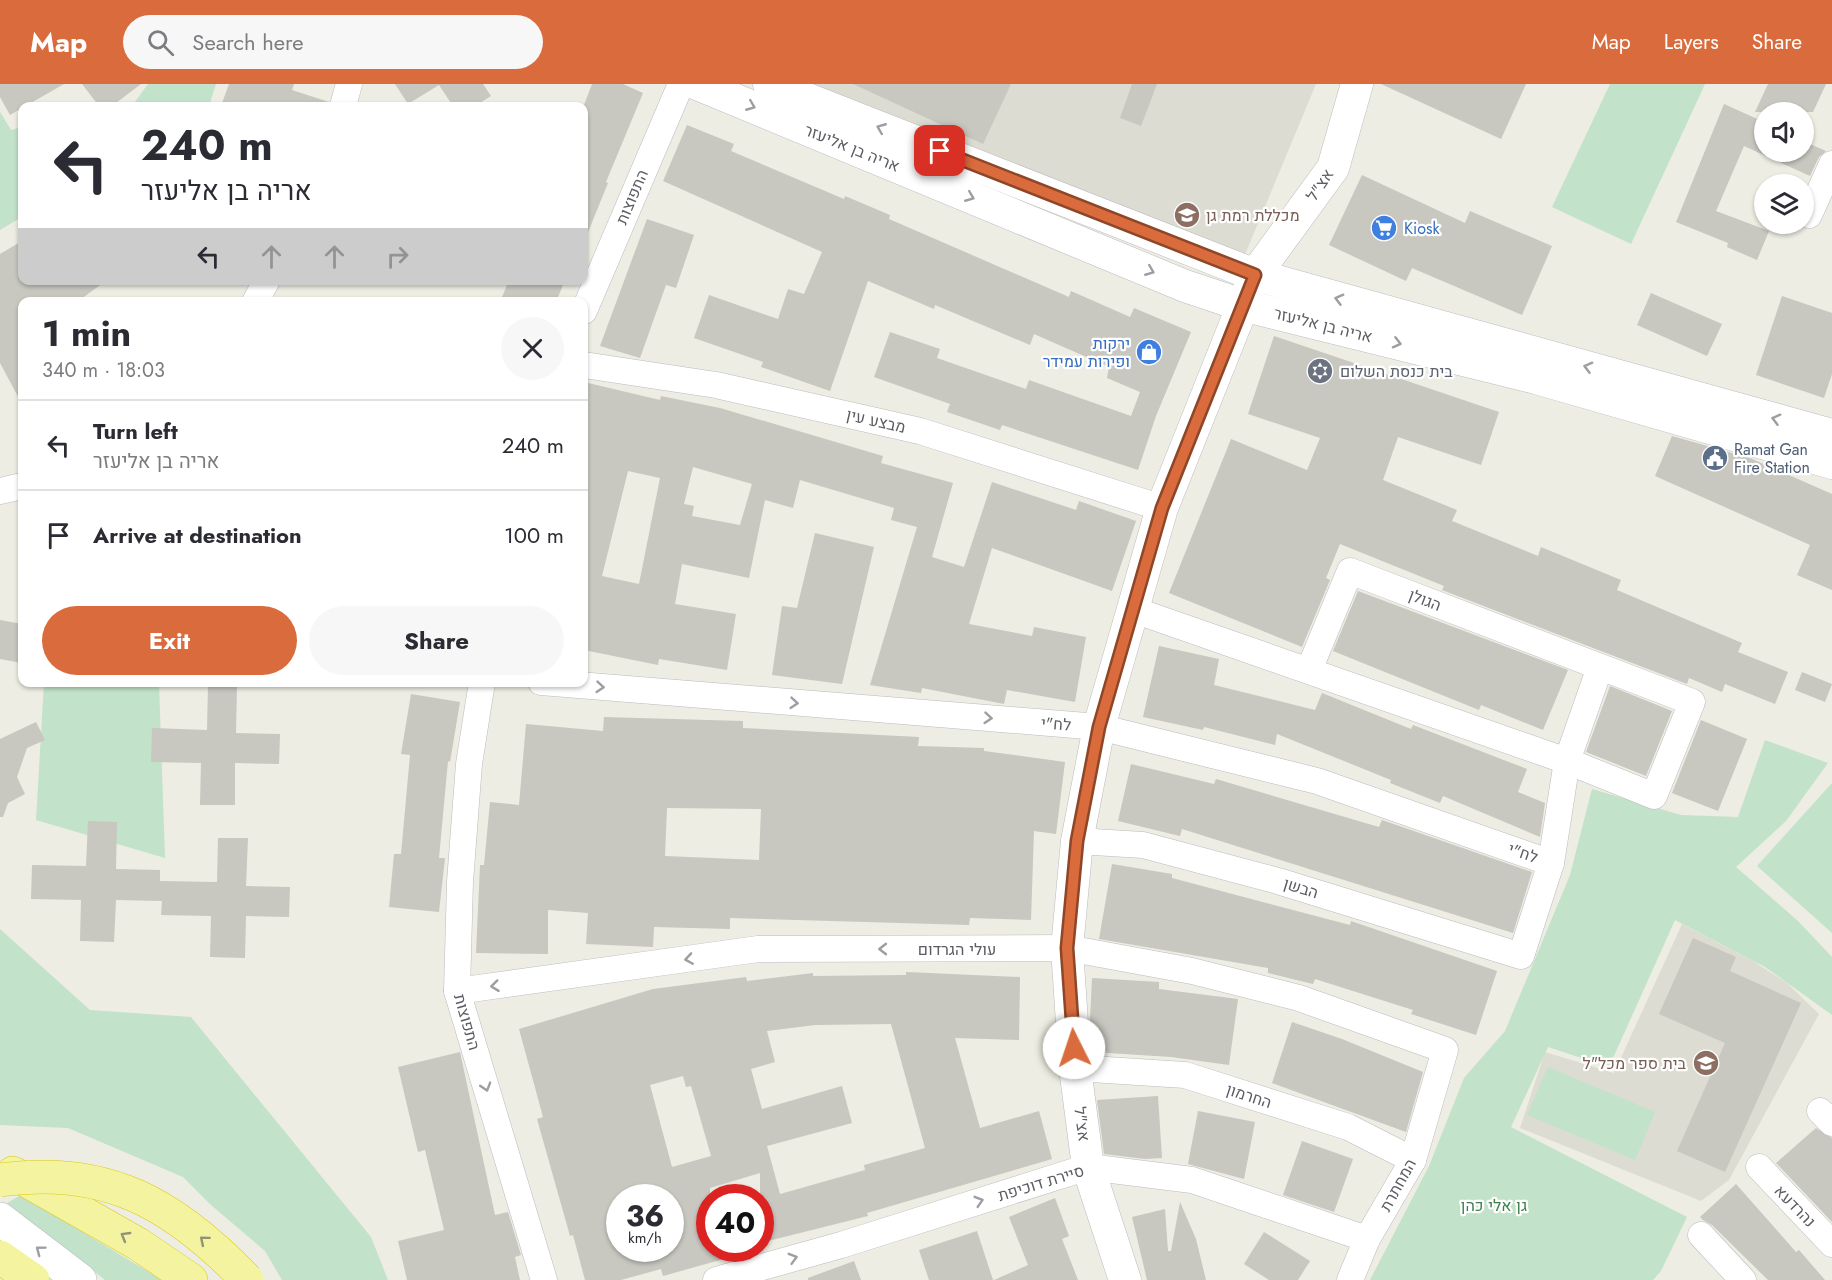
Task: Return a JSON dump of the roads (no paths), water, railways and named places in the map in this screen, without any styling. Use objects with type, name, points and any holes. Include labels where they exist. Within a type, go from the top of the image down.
[{"type":"highway","points":[[0,1166],[138,1244],[191,1280]]},
{"type":"highway","points":[[0,1180],[29,1176],[75,1177],[126,1191],[160,1208],[191,1229],[247,1280]]},
{"type":"highway","points":[[0,1257],[33,1280]]},
{"type":"main road","points":[[0,1219],[80,1280]]},
{"type":"street","points":[[343,102],[349,84]]},
{"type":"street","name":"התפוצות","points":[[588,301],[681,84]]},
{"type":"street","name":"אריה בן אליעזר","points":[[697,84],[1185,286],[1242,305],[1536,378],[1832,464]]},
{"type":"street","name":"אריה בן אליעזר","points":[[769,84],[1255,275],[1832,435]]},
{"type":"street","name":"אצ\"ל","points":[[1125,1280],[1088,1167],[1075,1068],[1067,948],[1077,841],[1099,727],[1162,508],[1242,305],[1255,275],[1333,168],[1357,84]]},
{"type":"street","points":[[1814,204],[1832,164]]},
{"type":"street","name":"מבצע עין","points":[[588,366],[716,385],[920,431],[1162,508]]},
{"type":"street","points":[[0,491],[18,487]]},
{"type":"street","name":"הגולן","points":[[1309,670],[1350,571],[1692,702],[1654,796],[1567,761]]},
{"type":"street","points":[[1134,610],[1567,761]]},
{"type":"street","points":[[1551,863],[1567,761],[1600,667]]},
{"type":"street","name":"לח\"י","points":[[588,686],[1099,727],[1317,781],[1551,863]]},
{"type":"street","name":"התפוצות","points":[[481,687],[468,776],[460,882],[457,991],[544,1280]]},
{"type":"street","name":"הבשן","points":[[1077,841],[1143,845],[1278,881],[1521,956],[1551,863]]},
{"type":"street","name":"עולי הגרדום","points":[[457,991],[564,978],[758,949],[1067,948],[1192,971],[1299,998],[1445,1050]]},
{"type":"street","name":"המחתרת","points":[[1350,1280],[1367,1239],[1413,1160],[1445,1050]]},
{"type":"street","name":"החרמון","points":[[1075,1068],[1185,1075],[1347,1127],[1413,1160]]},
{"type":"street","name":"סיירת דוכיפת","points":[[716,1280],[841,1245],[1088,1167],[1192,1180],[1367,1239]]},
{"type":"street","name":"נהרדעא","points":[[1759,1167],[1832,1244]]},
{"type":"street","points":[[1701,1235],[1743,1280]]},
{"type":"place","name":"מכללת רמת גן","points":[[1187,215]]},
{"type":"place","name":"Kiosk","points":[[1384,228]]},
{"type":"place","name":"ירקות ופירות עמידר","points":[[1149,352]]},
{"type":"place","name":"בית כנסת השלום","points":[[1320,371]]},
{"type":"place","name":"Ramat Gan Fire Station","points":[[1715,458]]},
{"type":"place","name":"בית ספר מכל\"ל","points":[[1706,1063]]},
{"type":"park label","name":"גן אלי כהן","points":[[1494,1205]]}]
